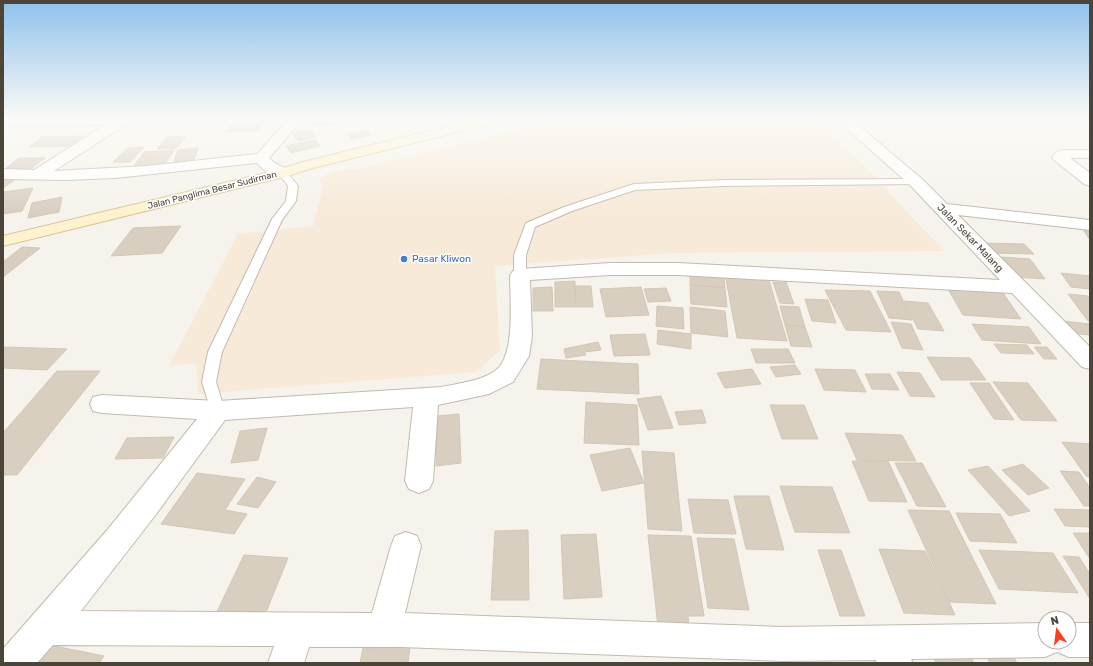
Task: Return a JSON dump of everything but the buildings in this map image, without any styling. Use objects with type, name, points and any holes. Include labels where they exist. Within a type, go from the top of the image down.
[{"type":"main road","name":"Jalan Panglima Besar Sudirman","points":[[3,241],[284,173],[304,166],[364,151]]},
{"type":"street","points":[[36,176],[75,151]]},
{"type":"street","points":[[3,174],[36,176],[131,172],[220,161],[261,158],[267,151]]},
{"type":"street","name":"Jalan Sekar Malang","points":[[880,151],[916,182],[1017,287],[1082,345],[1090,361]]},
{"type":"street","points":[[1090,154],[1062,154],[1059,157],[1090,181]]},
{"type":"street","points":[[261,158],[269,168],[284,173]]},
{"type":"street","points":[[941,208],[1090,225]]},
{"type":"street","points":[[102,404],[218,411],[442,396],[480,388],[505,376],[518,356],[520,336],[520,275],[610,269],[678,269],[1017,287]]},
{"type":"street","points":[[419,481],[426,397]]},
{"type":"street","points":[[14,663],[45,628],[180,461],[218,411]]},
{"type":"street","points":[[384,630],[406,546]]},
{"type":"street","points":[[45,628],[384,630],[782,644],[891,653],[1037,641]]},
{"type":"street","points":[[286,663],[297,630]]},
{"type":"street","points":[[1077,640],[1090,640]]},
{"type":"lane","points":[[218,411],[209,382],[215,352],[277,219],[291,201],[293,186],[284,173]]},
{"type":"lane","points":[[520,275],[520,255],[530,225],[568,208],[634,187],[723,183],[916,182]]},
{"type":"shaded area","name":"Pasar Kliwon","points":[[430,151],[850,151],[944,251],[673,253],[495,266],[500,350],[476,372],[198,394],[196,363],[169,366],[238,234],[313,226],[323,186],[319,179],[332,171],[359,169]]},
{"type":"place","name":"Pasar Kliwon","points":[[404,259]]}]
